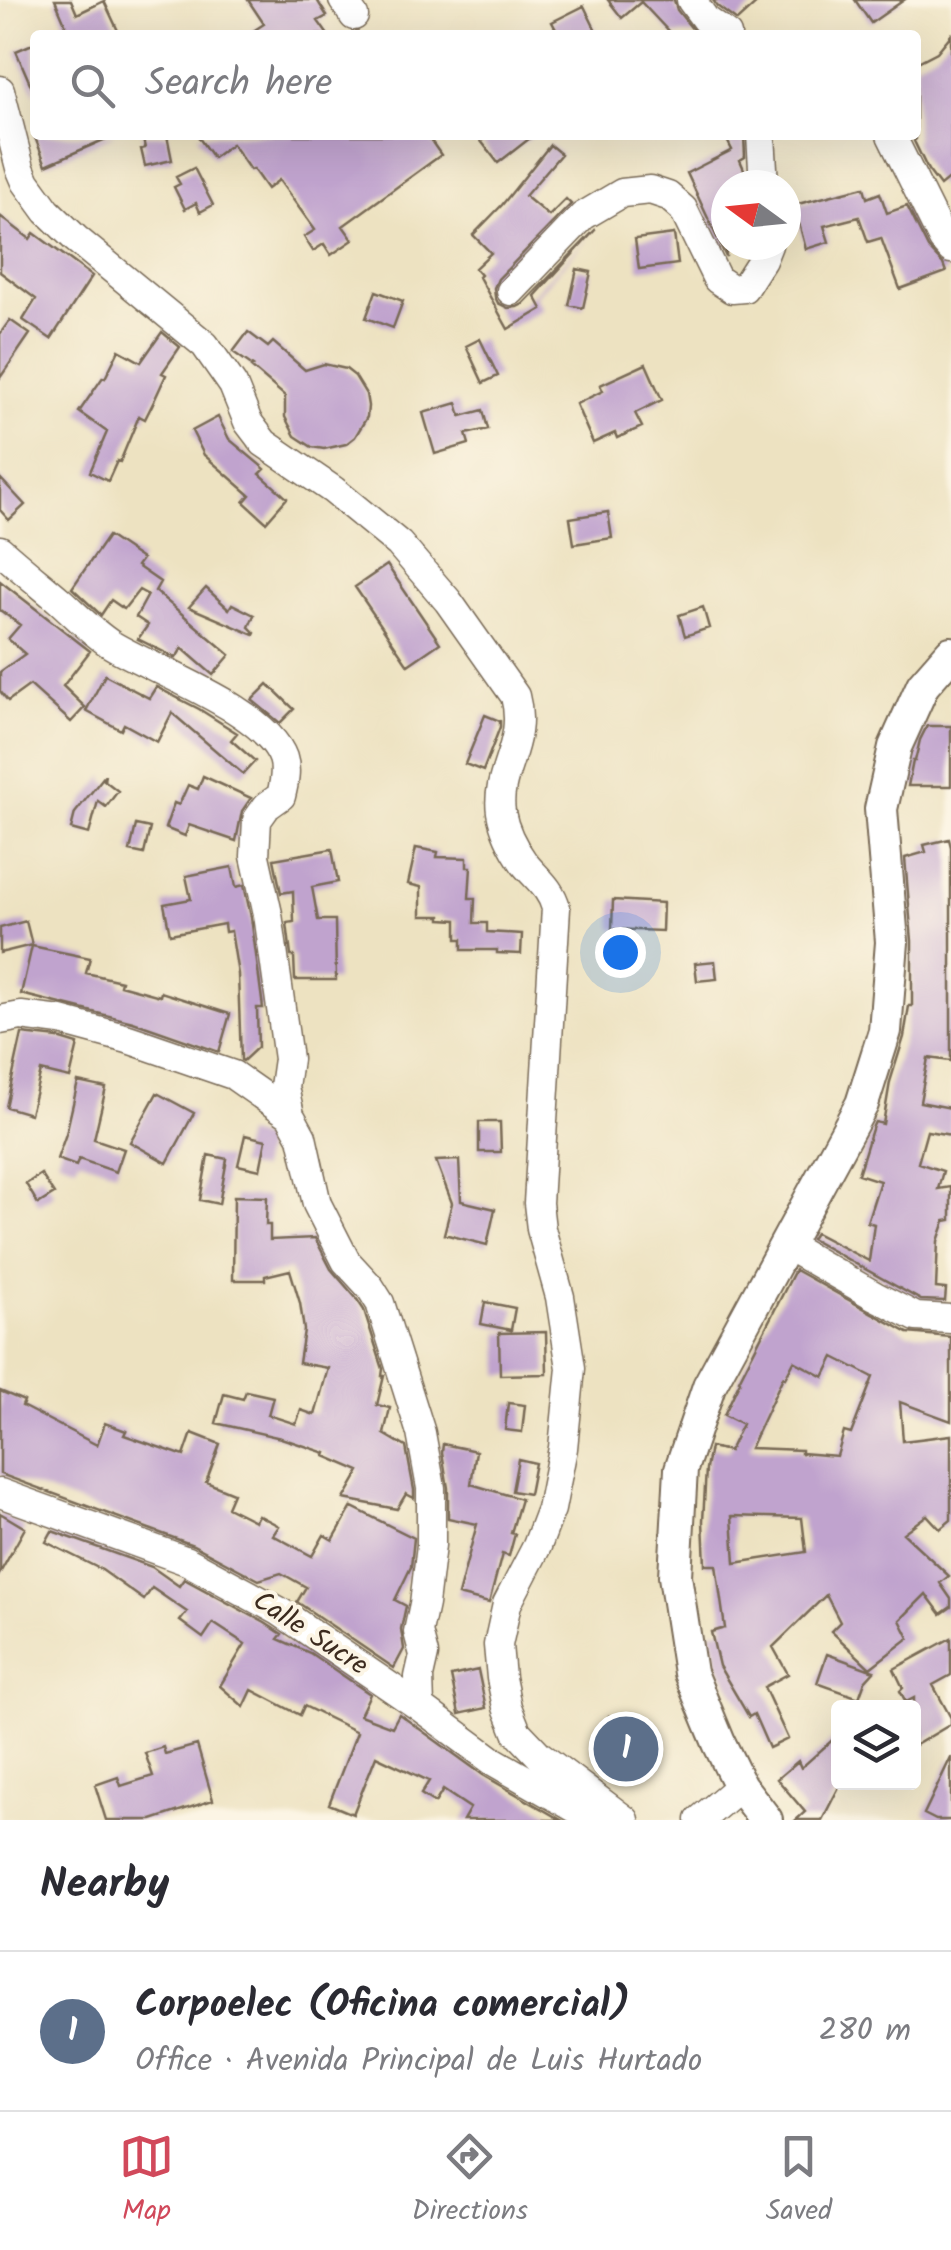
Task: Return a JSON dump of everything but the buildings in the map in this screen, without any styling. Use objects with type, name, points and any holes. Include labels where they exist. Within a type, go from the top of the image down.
[{"type":"main road","points":[[766,1820],[740,1786],[690,1673],[674,1576],[681,1469],[709,1386],[862,1104],[885,1031],[892,942],[881,809],[895,747],[923,685],[951,653]]},
{"type":"street","points":[[692,0],[705,19],[720,30]]},
{"type":"street","points":[[0,90],[20,168],[47,211],[205,345],[226,374],[248,422],[264,444],[333,490],[399,544],[448,600],[515,696],[519,732],[500,807],[513,844],[554,897],[556,908],[538,1203],[541,1230],[560,1297],[570,1368],[563,1448],[551,1509],[507,1604],[498,1644],[501,1678],[517,1732],[539,1756],[626,1820]]},
{"type":"street","points":[[761,140],[763,170]]},
{"type":"street","points":[[893,140],[951,249]]},
{"type":"street","points":[[510,291],[584,216],[622,192],[650,190],[668,196],[683,209],[717,278],[732,288],[744,288],[762,260]]},
{"type":"street","points":[[0,550],[108,642],[220,700],[273,740],[284,760],[284,787],[281,796],[266,806],[258,820],[255,856],[268,914],[288,1058],[284,1087],[290,1115],[302,1137],[316,1204],[346,1261],[380,1304],[421,1433],[431,1488],[431,1545],[418,1632],[424,1655],[420,1707]]},
{"type":"street","points":[[0,1020],[21,1016],[61,1021],[128,1039],[233,1075],[290,1115]]},
{"type":"street","points":[[786,1245],[916,1317],[951,1319]]},
{"type":"street","name":"Calle Sucre","points":[[0,1493],[188,1561],[280,1611],[493,1761],[596,1820]]},
{"type":"street","points":[[700,1820],[740,1786]]},
{"type":"place","name":"Corpoelec (Oficina comercial)","points":[[626,1749]]}]
